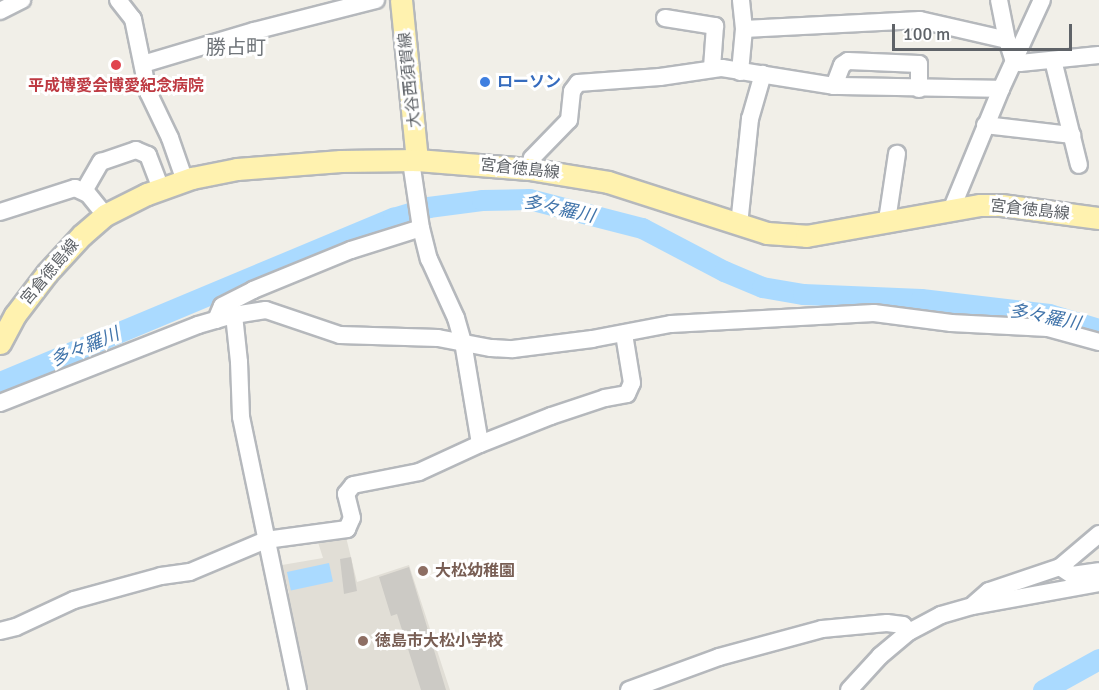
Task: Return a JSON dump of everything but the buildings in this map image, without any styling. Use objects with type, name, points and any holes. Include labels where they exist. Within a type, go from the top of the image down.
[{"type":"main road","name":"大谷西須賀線","points":[[400,0],[417,160]]},
{"type":"main road","name":"宮倉徳島線","points":[[0,343],[15,315],[47,273],[82,235],[105,215],[161,189],[237,169],[341,161],[417,160],[529,169],[608,182],[767,233],[806,236],[890,222],[952,208],[1001,205],[1099,218]]},
{"type":"street","points":[[0,10],[22,0]]},
{"type":"street","points":[[118,0],[133,19],[148,92],[166,130],[185,181]]},
{"type":"street","points":[[143,64],[254,31],[376,0]]},
{"type":"street","points":[[740,72],[744,28],[741,0]]},
{"type":"street","points":[[999,0],[1014,61]]},
{"type":"street","points":[[952,208],[1001,89],[1042,0]]},
{"type":"street","points":[[665,18],[715,26],[712,68]]},
{"type":"street","points":[[744,28],[920,20],[1007,40]]},
{"type":"street","points":[[1014,61],[1099,55]]},
{"type":"street","points":[[1053,60],[1079,165]]},
{"type":"street","points":[[834,86],[842,65],[848,61],[919,63],[919,89]]},
{"type":"street","points":[[529,169],[532,158],[569,120],[572,91],[578,83],[660,77],[712,68],[834,86],[1001,89]]},
{"type":"street","points":[[739,225],[750,119],[763,74]]},
{"type":"street","points":[[986,125],[1071,135]]},
{"type":"street","points":[[148,155],[166,130]]},
{"type":"street","points":[[84,191],[101,162],[136,150],[148,155],[161,189]]},
{"type":"street","points":[[890,222],[888,214],[897,154]]},
{"type":"street","points":[[417,160],[412,168],[420,225],[429,259],[456,318],[463,342],[480,444]]},
{"type":"street","points":[[0,212],[64,189],[75,188],[84,191],[105,215]]},
{"type":"street","points":[[216,320],[222,306],[252,290],[420,225]]},
{"type":"street","points":[[0,403],[198,326],[234,315],[267,310],[340,335],[438,338],[491,348],[513,349],[624,334],[671,324],[874,313],[951,323],[1048,328],[1099,342]]},
{"type":"street","points":[[234,315],[241,417],[298,690]]},
{"type":"street","points":[[0,631],[16,627],[74,600],[161,576],[190,572],[266,540],[347,529],[352,518],[346,494],[353,485],[419,472],[480,444],[584,404],[627,394],[632,383],[624,334]]},
{"type":"street","points":[[973,606],[989,591],[1060,567],[1099,534]]},
{"type":"street","points":[[1060,567],[1072,575],[1099,572]]},
{"type":"street","points":[[849,690],[880,656],[909,632],[941,615],[973,606],[1099,583]]},
{"type":"street","points":[[629,690],[719,657],[822,629],[887,623],[903,626],[909,632]]},
{"type":"shaded area","name":"徳島市大松小学校","points":[[345,533],[357,582],[409,565],[450,690],[303,690],[282,597],[289,593],[282,565],[323,558],[316,536]]},
{"type":"water","points":[[329,563],[333,582],[291,591],[287,572]]},
{"type":"waterway","name":"多々羅川","points":[[0,382],[393,218],[428,207],[482,200],[529,199],[642,228],[724,271],[762,287],[803,294],[921,299],[1049,314],[1099,329]]},
{"type":"waterway","points":[[1043,690],[1099,659]]},
{"type":"place","name":"平成博愛会博愛紀念病院","points":[[116,65]]},
{"type":"place","name":"ローソン","points":[[485,82]]},
{"type":"place","name":"大松幼稚園","points":[[423,571]]},
{"type":"place","name":"徳島市大松小学校","points":[[363,641]]},
{"type":"district","name":"勝占町","points":[[236,47]]}]
